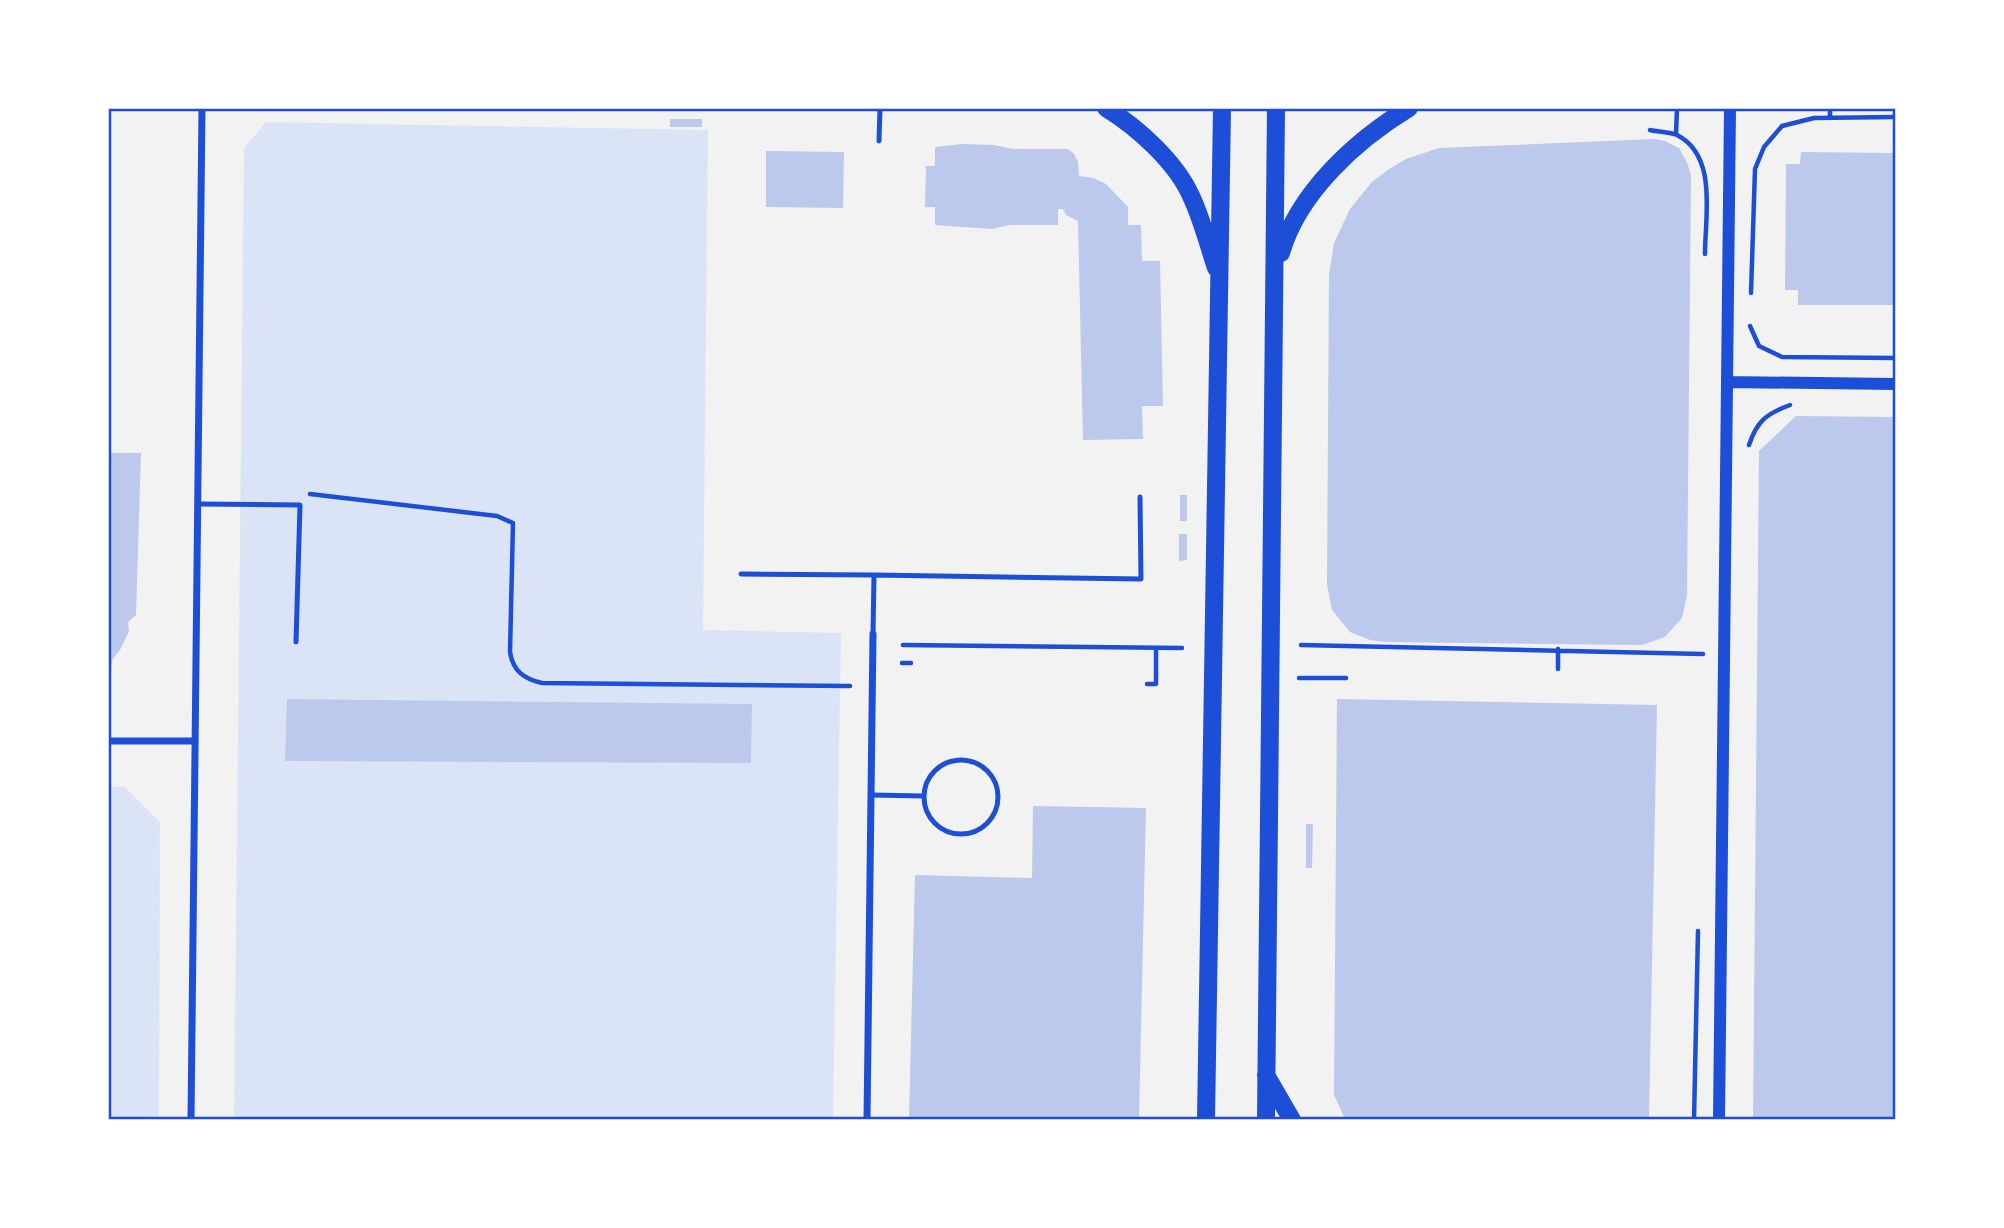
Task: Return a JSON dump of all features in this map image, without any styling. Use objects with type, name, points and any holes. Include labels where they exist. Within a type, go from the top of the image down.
[{"type":"main road","points":[[1105,108],[1162,154],[1191,194],[1220,281]]},
{"type":"main road","points":[[1195,1119],[1206,1111],[1222,108]]},
{"type":"main road","points":[[1266,1119],[1276,108]]},
{"type":"main road","points":[[1275,277],[1288,231],[1325,178],[1350,152],[1409,108]]},
{"type":"main road","points":[[1266,1075],[1292,1119]]},
{"type":"street","points":[[191,1119],[202,108]]},
{"type":"street","points":[[1719,1119],[1730,108]]},
{"type":"street","points":[[1727,382],[1895,384]]},
{"type":"street","points":[[867,1119],[873,634]]},
{"type":"street","points":[[108,741],[195,741]]},
{"type":"lane","points":[[879,141],[880,108]]},
{"type":"lane","points":[[741,574],[1141,579],[1140,497]]},
{"type":"lane","points":[[198,504],[300,505],[296,642]]},
{"type":"lane","points":[[873,634],[874,575]]},
{"type":"lane","points":[[967,760],[979,764],[989,772],[995,782],[998,806],[993,817],[974,833],[950,834],[930,819],[924,796],[926,783],[933,772],[943,764],[967,760]]},
{"type":"lane","points":[[871,795],[924,796]]},
{"type":"path","points":[[1676,134],[1677,108]]},
{"type":"path","points":[[1830,108],[1830,117]]},
{"type":"path","points":[[1751,302],[1755,169],[1763,147],[1782,126],[1814,118],[1895,117]]},
{"type":"path","points":[[1650,130],[1676,134],[1697,152],[1705,171],[1705,267]]},
{"type":"path","points":[[1751,316],[1750,329],[1759,346],[1782,357],[1895,358]]},
{"type":"path","points":[[1748,448],[1754,429],[1771,412],[1791,405]]},
{"type":"path","points":[[305,493],[497,516],[513,523],[510,652],[515,668],[531,681],[850,686]]},
{"type":"path","points":[[1703,640],[1703,668]]},
{"type":"path","points":[[902,645],[1182,648]]},
{"type":"path","points":[[1301,645],[1703,654]]},
{"type":"path","points":[[1147,684],[1156,684],[1156,648]]},
{"type":"path","points":[[1558,649],[1558,669]]},
{"type":"path","points":[[902,663],[911,663]]},
{"type":"path","points":[[1300,678],[1346,678]]},
{"type":"path","points":[[1694,1119],[1698,928]]},
{"type":"shaded area","points":[[266,122],[708,130],[703,630],[841,633],[833,1119],[234,1120],[244,148]]},
{"type":"shaded area","points":[[108,787],[125,787],[160,822],[159,1119],[109,1119]]},
{"type":"building","points":[[670,119],[702,119],[702,127],[670,127]]},
{"type":"building","points":[[1655,139],[1679,148],[1691,176],[1687,595],[1682,618],[1665,637],[1642,645],[1384,642],[1350,632],[1332,610],[1327,584],[1329,275],[1334,243],[1350,209],[1372,182],[1389,169],[1406,159],[1439,148]]},
{"type":"building","points":[[963,144],[1013,149],[1068,149],[1078,162],[1079,176],[1106,184],[1128,207],[1128,225],[1141,225],[1142,261],[1160,261],[1163,406],[1142,406],[1143,439],[1083,440],[1078,221],[1066,215],[1063,209],[1058,209],[1058,225],[1010,225],[992,229],[935,225],[935,207],[925,207],[926,166],[935,166],[935,147]]},
{"type":"building","points":[[766,151],[844,152],[843,208],[766,207]]},
{"type":"building","points":[[1801,152],[1895,153],[1895,305],[1798,305],[1798,290],[1785,290],[1786,164],[1800,164]]},
{"type":"building","points":[[1796,416],[1895,417],[1895,1119],[1753,1119],[1759,451]]},
{"type":"building","points":[[108,453],[141,453],[136,615],[128,622],[129,631],[112,660],[111,675],[108,675]]},
{"type":"building","points":[[1180,495],[1187,495],[1187,521],[1180,521]]},
{"type":"building","points":[[1179,534],[1187,534],[1187,560],[1179,561]]},
{"type":"building","points":[[287,699],[752,704],[751,763],[285,761]]},
{"type":"building","points":[[1337,699],[1657,705],[1649,1119],[1345,1119],[1334,1095]]},
{"type":"building","points":[[1033,806],[1146,808],[1139,1119],[909,1119],[915,875],[1032,878]]},
{"type":"building","points":[[1306,824],[1313,824],[1312,868],[1306,868]]}]
